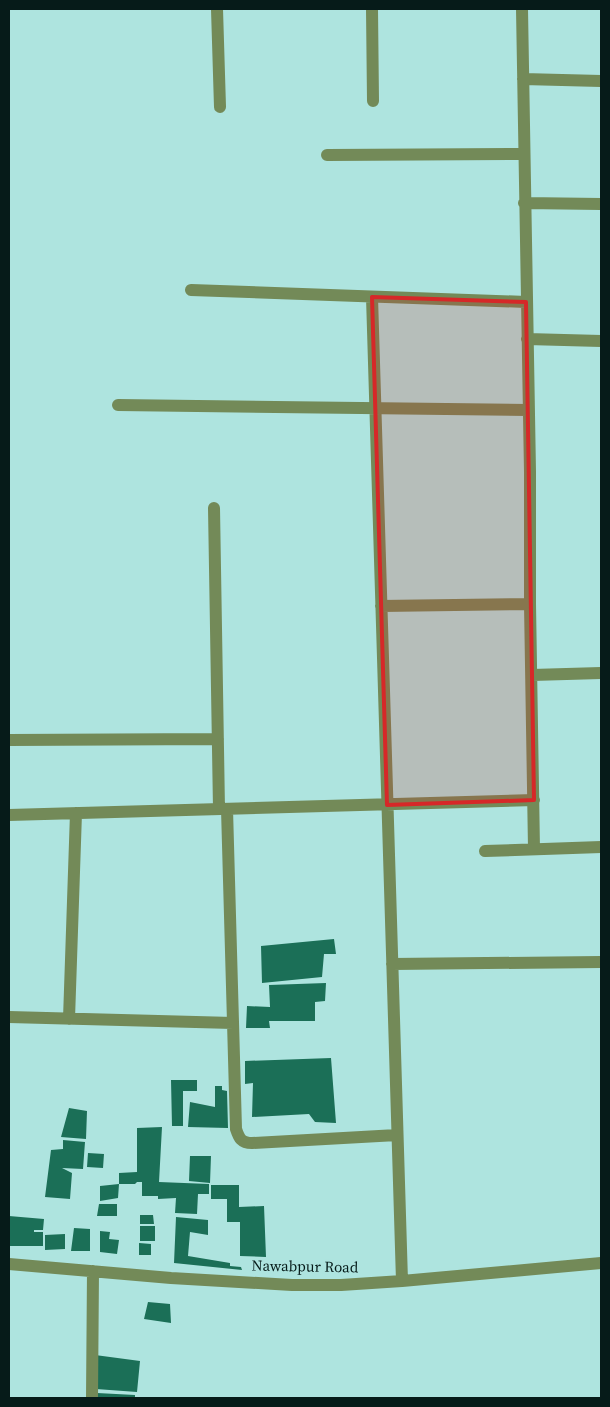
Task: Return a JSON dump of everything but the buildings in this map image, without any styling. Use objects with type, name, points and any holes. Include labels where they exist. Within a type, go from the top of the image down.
[{"type":"street","points":[[217,9],[220,107]]},
{"type":"street","points":[[372,9],[373,101]]},
{"type":"street","points":[[522,9],[534,849]]},
{"type":"street","points":[[523,79],[601,81]]},
{"type":"street","points":[[327,154],[524,154]]},
{"type":"street","points":[[524,203],[601,204]]},
{"type":"street","points":[[191,290],[526,302]]},
{"type":"street","points":[[372,297],[402,1281]]},
{"type":"street","points":[[527,339],[601,341]]},
{"type":"street","points":[[118,405],[528,410]]},
{"type":"street","points":[[214,508],[218,740],[223,809],[236,1128],[239,1138],[245,1143],[397,1135]]},
{"type":"street","points":[[381,606],[530,604]]},
{"type":"street","points":[[532,675],[601,673]]},
{"type":"street","points":[[9,740],[218,740]]},
{"type":"street","points":[[9,815],[534,800]]},
{"type":"street","points":[[69,1019],[76,814]]},
{"type":"street","points":[[485,851],[601,847]]},
{"type":"street","points":[[392,964],[601,962]]},
{"type":"street","points":[[9,1017],[232,1023]]},
{"type":"street","name":"Nawabpur Road","points":[[9,1264],[292,1285],[341,1285],[601,1263]]},
{"type":"street","points":[[92,1398],[94,1271]]},
{"type":"highlighted area","points":[[372,297],[526,302],[534,800],[387,805]]}]
